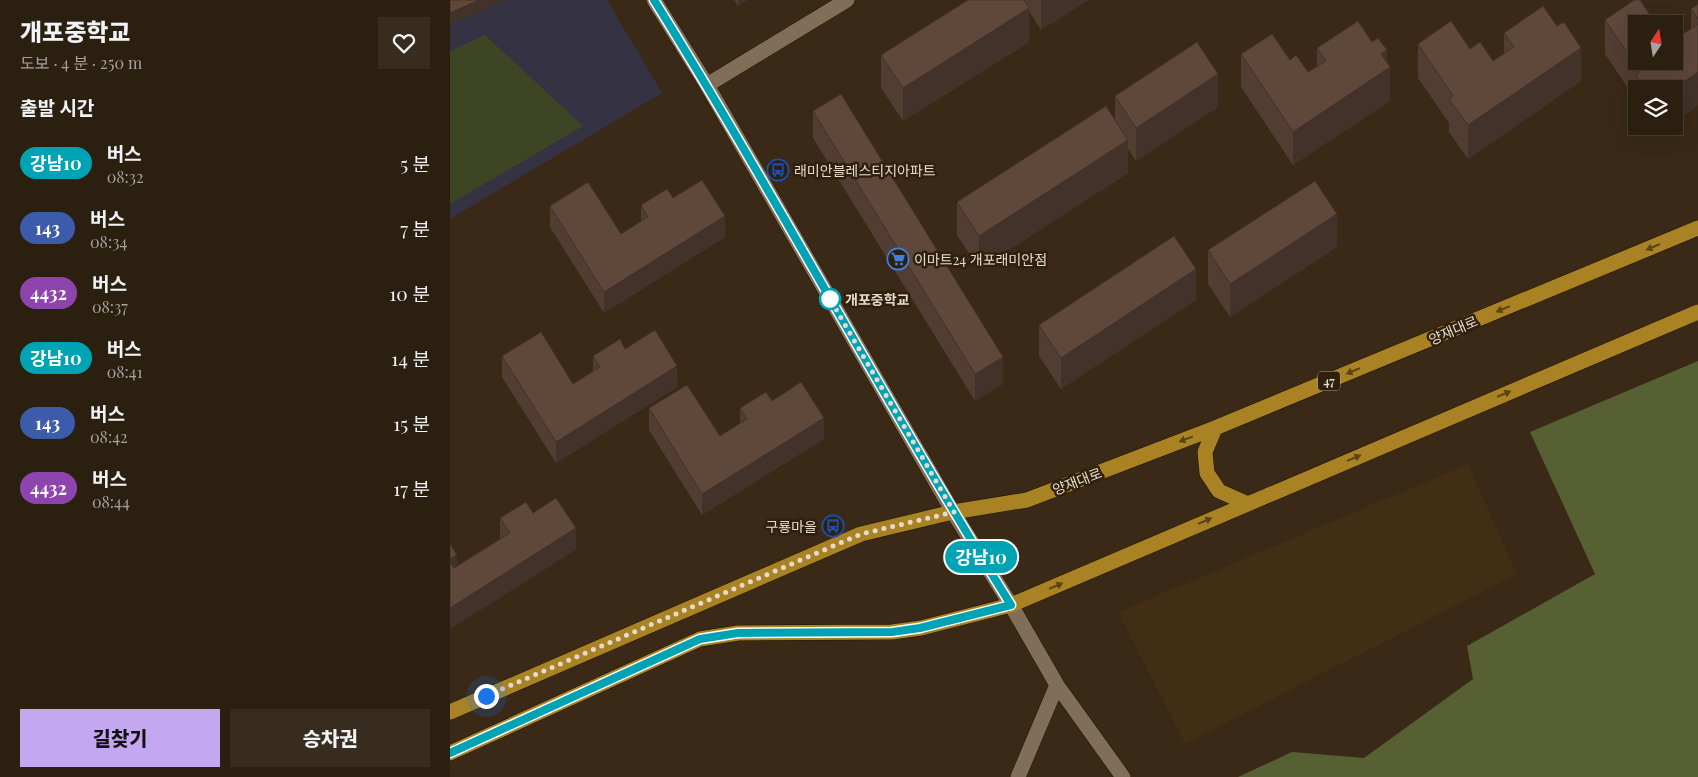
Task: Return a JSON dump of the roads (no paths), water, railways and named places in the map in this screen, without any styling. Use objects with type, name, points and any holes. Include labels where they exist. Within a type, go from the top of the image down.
[{"type":"main road","name":"양재대로","points":[[450,712],[861,534],[954,512],[1027,500],[1215,428],[1698,228]]},
{"type":"main road","points":[[450,753],[700,639],[738,633],[892,632],[920,628],[1011,605],[1698,312]]},
{"type":"main road","points":[[1215,428],[1205,452],[1207,473],[1218,491],[1246,504]]},
{"type":"street","points":[[654,0],[706,85],[954,512],[1057,685],[1123,777]]},
{"type":"street","points":[[706,85],[847,0]]},
{"type":"street","points":[[1018,777],[1057,685]]},
{"type":"place","name":"래미안블레스티지아파트","points":[[778,170]]},
{"type":"place","name":"이마트24 개포래미안점","points":[[898,259]]},
{"type":"place","name":"개포중학교","points":[[830,299]]},
{"type":"place","name":"구룡마을","points":[[833,526]]}]
